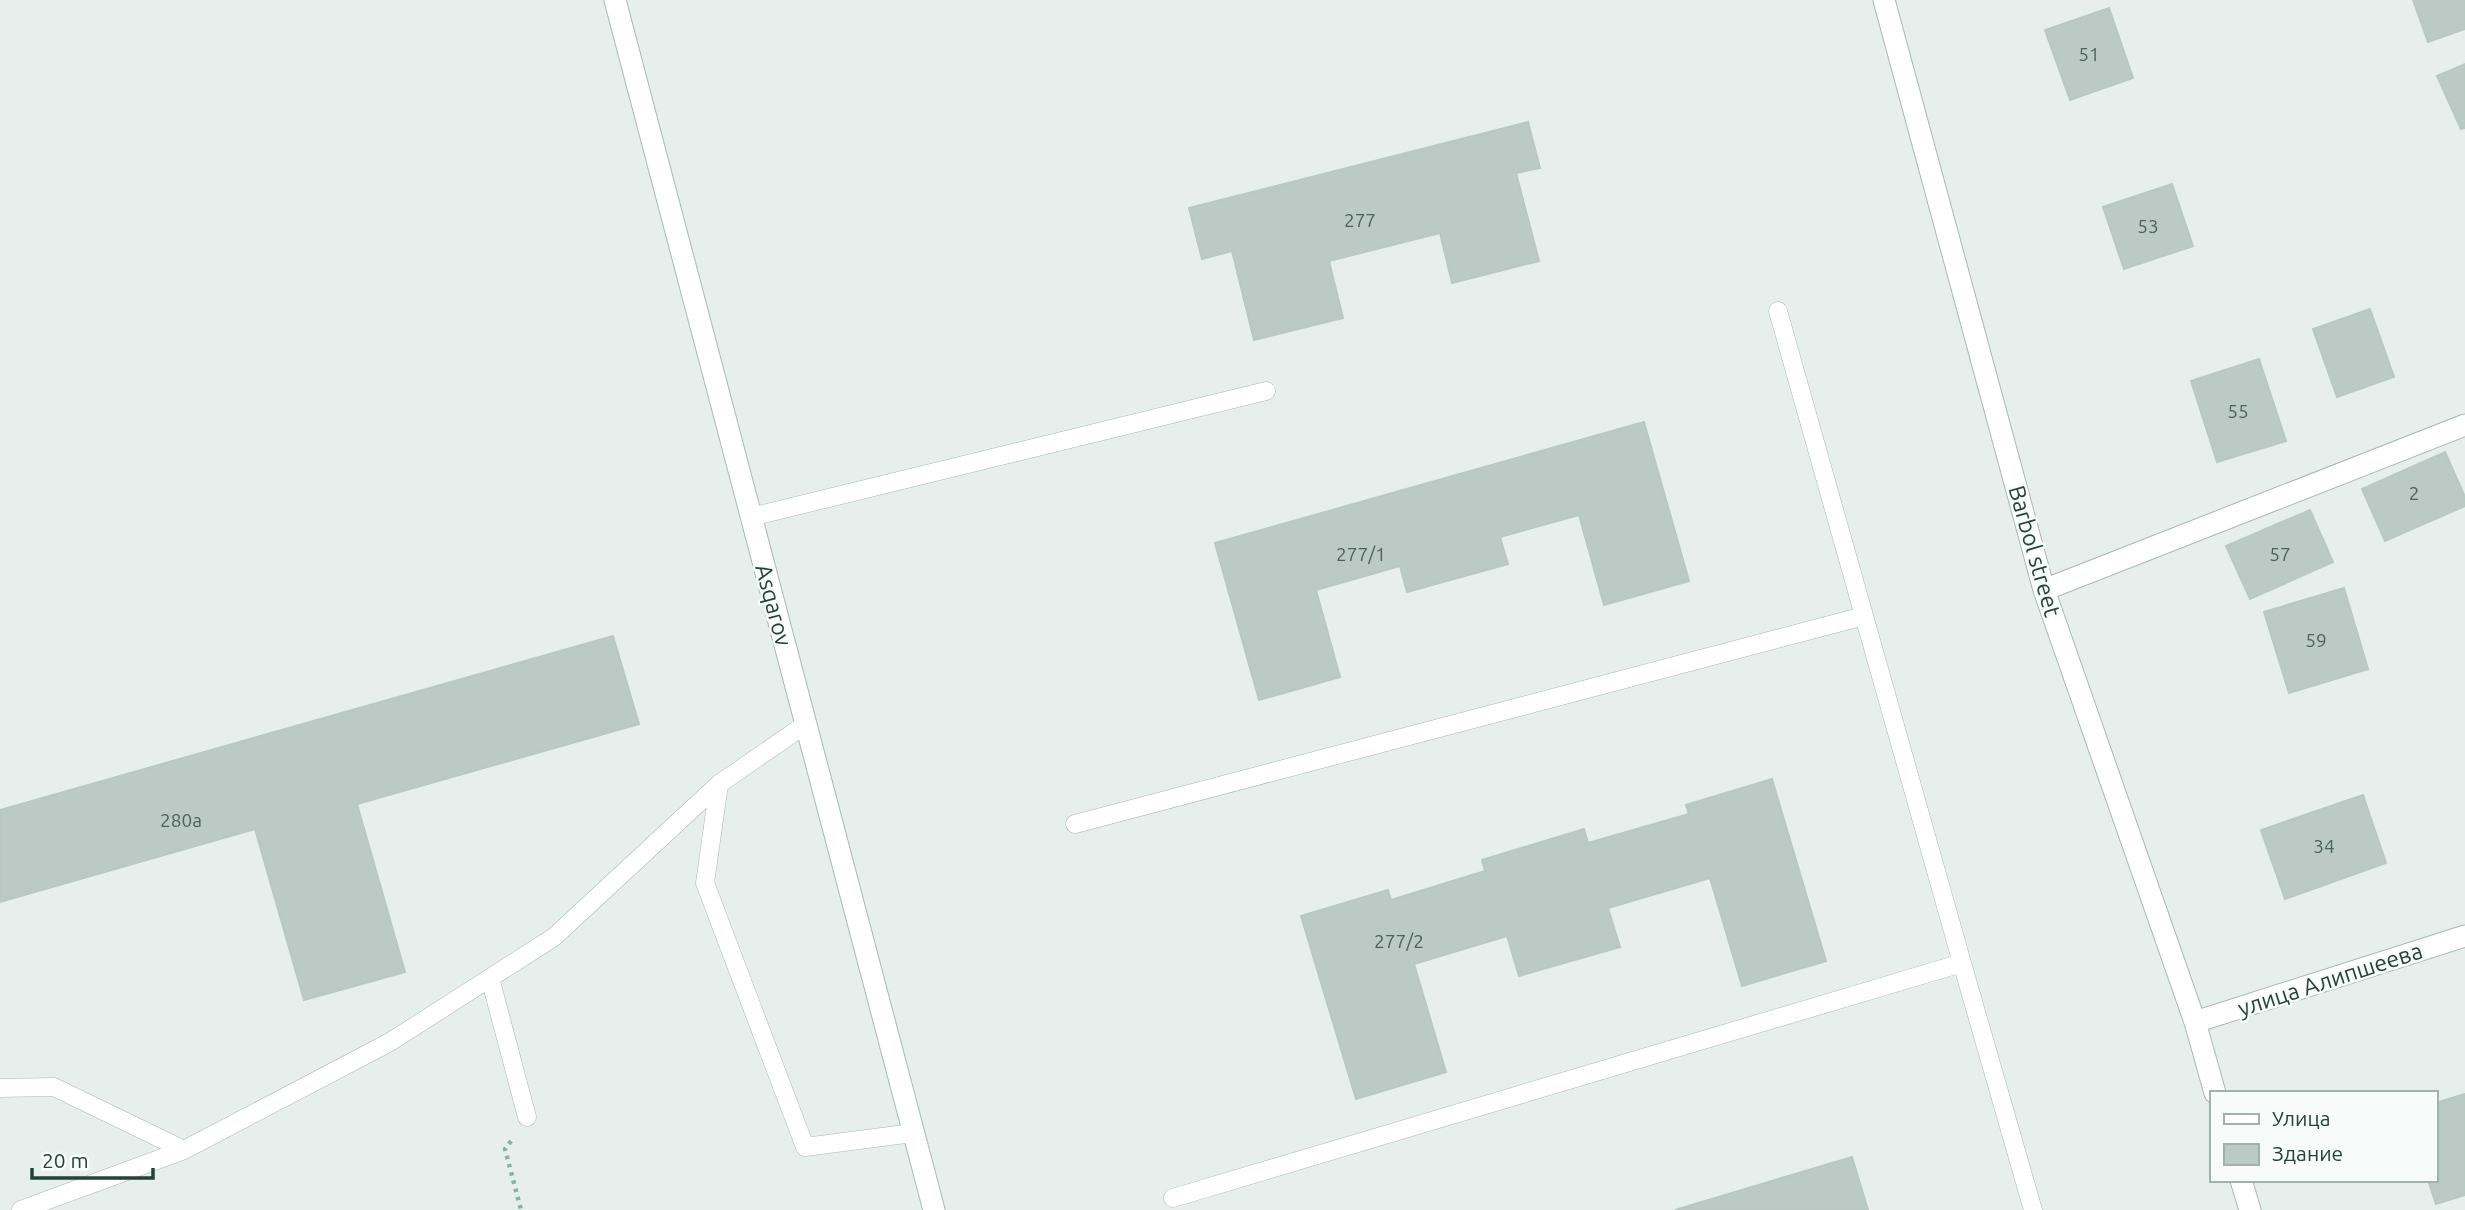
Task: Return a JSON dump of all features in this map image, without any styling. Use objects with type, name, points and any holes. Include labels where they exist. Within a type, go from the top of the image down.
[{"type":"street","name":"Asqarov","points":[[615,0],[933,1210]]},
{"type":"street","name":"Barbol street","points":[[1884,0],[2044,590],[2195,1022],[2214,1091]]},
{"type":"street","points":[[2044,590],[2465,425]]},
{"type":"street","name":"улица Алипшеева","points":[[2195,1022],[2465,936]]},
{"type":"street","points":[[2242,1182],[2250,1210]]},
{"type":"lane","points":[[1778,311],[2033,1210]]},
{"type":"lane","points":[[751,517],[1266,391]]},
{"type":"lane","points":[[1075,824],[1864,615]]},
{"type":"lane","points":[[20,1210],[184,1150],[390,1042],[554,937],[719,784],[806,724]]},
{"type":"lane","points":[[719,784],[705,883],[805,1147],[913,1133]]},
{"type":"lane","points":[[1173,1198],[1962,963]]},
{"type":"lane","points":[[490,978],[527,1117]]},
{"type":"lane","points":[[0,1088],[54,1087],[184,1150]]},
{"type":"path","points":[[521,1210],[505,1149],[527,1117]]},
{"type":"building","points":[[2413,0],[2465,0],[2465,29],[2428,42]]},
{"type":"building","points":[[2109,8],[2133,78],[2070,100],[2045,30]]},
{"type":"building","points":[[2465,64],[2465,128],[2461,129],[2437,76]]},
{"type":"building","points":[[1528,122],[1540,168],[1516,173],[1539,261],[1452,283],[1440,233],[1329,261],[1343,318],[1254,340],[1232,251],[1202,259],[1189,208]]},
{"type":"building","points":[[2172,184],[2193,246],[2124,269],[2103,207]]},
{"type":"building","points":[[2370,309],[2394,377],[2337,397],[2313,329]]},
{"type":"building","points":[[2259,359],[2286,441],[2217,462],[2191,381]]},
{"type":"building","points":[[1644,422],[1689,581],[1604,605],[1579,515],[1500,537],[1508,564],[1407,592],[1400,566],[1316,590],[1340,677],[1259,700],[1215,543]]},
{"type":"building","points":[[2445,452],[2465,497],[2465,506],[2385,541],[2362,489]]},
{"type":"building","points":[[2310,510],[2333,562],[2250,599],[2226,546]]},
{"type":"building","points":[[2344,588],[2368,669],[2289,693],[2264,612]]},
{"type":"building","points":[[613,636],[639,724],[357,804],[405,972],[304,1000],[255,829],[0,902],[0,810]]},
{"type":"building","points":[[1772,779],[1826,961],[1742,986],[1710,878],[1608,908],[1620,947],[1519,976],[1507,936],[1414,964],[1446,1072],[1356,1099],[1301,916],[1388,890],[1391,900],[1485,871],[1482,860],[1584,829],[1588,843],[1689,814],[1686,805]]},
{"type":"building","points":[[2363,795],[2386,863],[2285,899],[2261,830]]},
{"type":"building","points":[[2465,1094],[2465,1195],[2436,1204],[2429,1182],[2437,1182],[2437,1102]]},
{"type":"building","points":[[1852,1157],[1868,1210],[1675,1210]]}]
